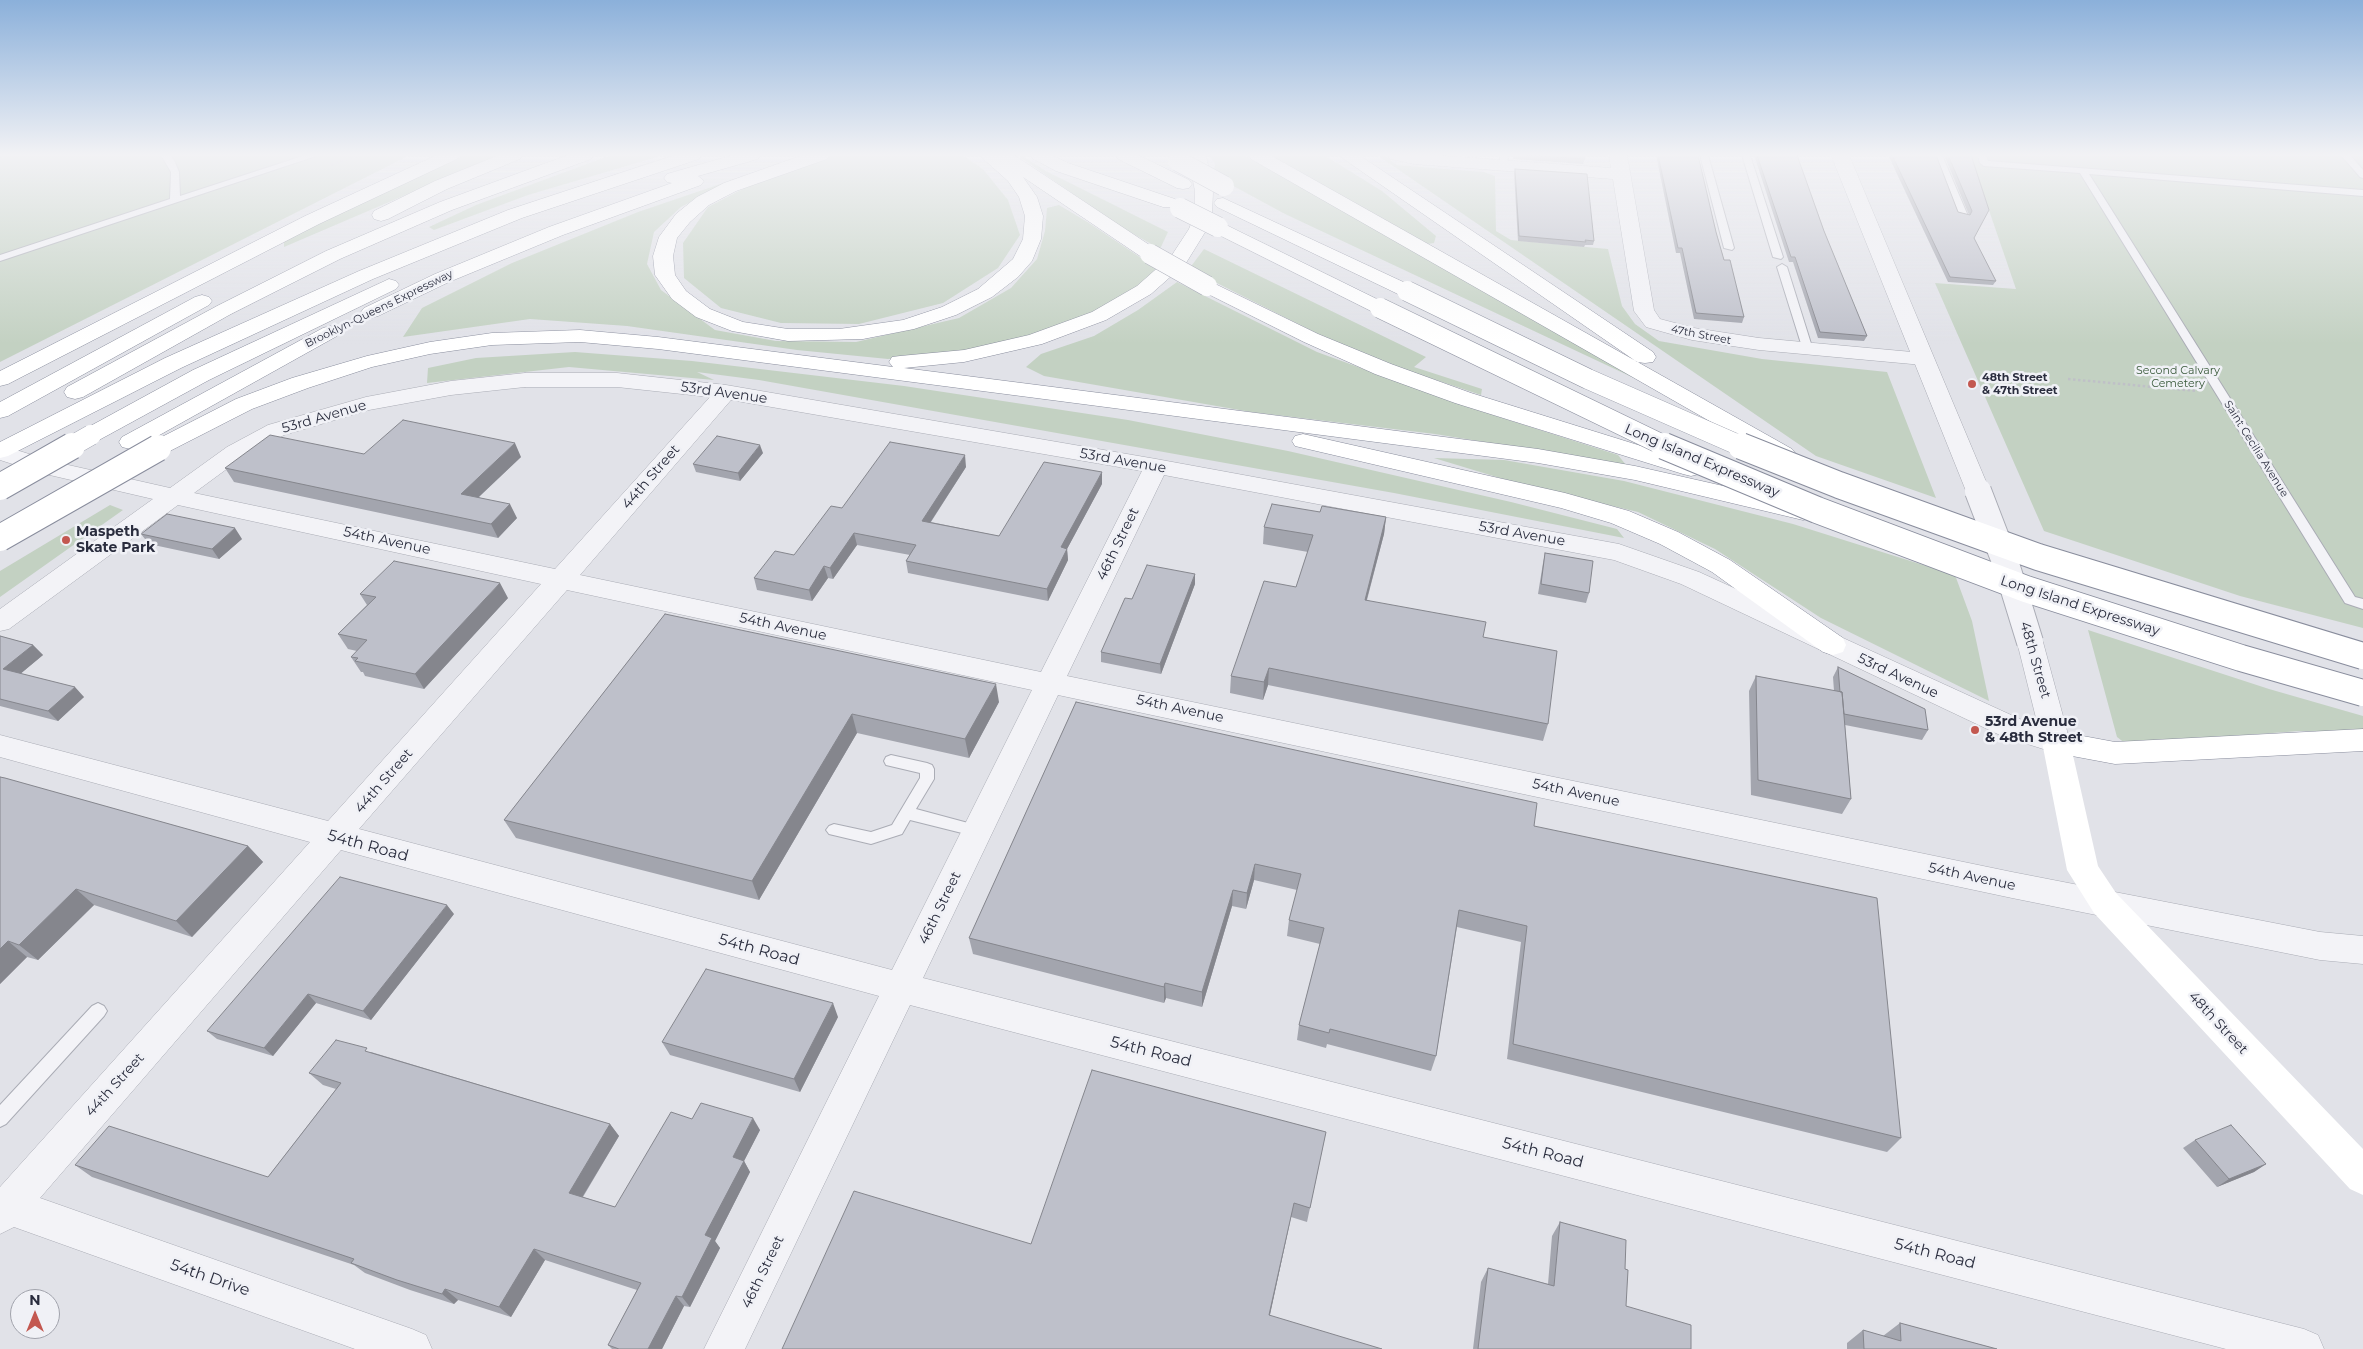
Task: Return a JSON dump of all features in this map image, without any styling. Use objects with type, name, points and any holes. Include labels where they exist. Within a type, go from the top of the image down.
[{"type":"main road","points":[[0,380],[316,218]]},
{"type":"main road","points":[[0,411],[198,303],[375,218]]},
{"type":"main road","points":[[0,433],[224,310],[333,255],[418,218]]},
{"type":"main road","points":[[0,451],[232,335],[397,262],[507,218]]},
{"type":"main road","name":"Brooklyn-Queens Expressway","points":[[0,487],[170,392],[274,339],[418,272],[556,218]]},
{"type":"main road","name":"Brooklyn-Queens Expressway","points":[[0,518],[130,442],[300,347],[442,278],[590,218]]},
{"type":"main road","points":[[683,218],[668,236],[663,256],[665,275],[679,295],[703,313],[732,325],[788,335],[839,336],[907,325],[949,311],[985,293],[1011,273],[1022,260],[1032,239],[1034,218]]},
{"type":"main road","points":[[1096,218],[1150,254],[1206,286],[1346,354],[1464,398],[1921,540],[2140,614],[2363,682]]},
{"type":"main road","name":"Long Island Expressway","points":[[1199,218],[1622,427],[1698,462],[1817,510],[2035,592],[2232,655],[2363,693]]},
{"type":"main road","points":[[823,364],[933,360],[990,351],[1060,332],[1116,308],[1144,290],[1166,272],[1193,240],[1201,218]]},
{"type":"main road","name":"Long Island Expressway","points":[[1265,218],[1360,269],[1588,379],[1748,449],[1839,485],[2109,580],[2363,656]]},
{"type":"main road","points":[[1368,218],[1859,497],[1926,526],[2144,601],[2363,665]]},
{"type":"main road","points":[[1442,218],[1794,460]]},
{"type":"main road","points":[[0,538],[158,448],[237,408],[300,382],[397,355],[492,339],[554,335],[607,337],[1491,449],[1586,464],[1679,482],[1921,540]]},
{"type":"main road","points":[[1138,405],[1565,501],[1620,517],[1669,538],[1721,566],[1833,645]]},
{"type":"main road","points":[[2056,742],[2115,753],[2308,741],[2363,740]]},
{"type":"main road","name":"48th Street","points":[[2056,742],[2083,870],[2105,903],[2363,1176]]},
{"type":"street","name":"47th Street","points":[[1628,218],[1644,311],[1653,323],[1667,328],[1716,338],[1808,350],[1924,359]]},
{"type":"street","name":"48th Street","points":[[1866,218],[2006,564],[2030,642],[2056,742]]},
{"type":"street","name":"53rd Avenue","points":[[0,622],[235,452],[262,436],[327,414],[408,395],[490,383],[562,379],[617,380],[726,392],[1156,466],[1619,552],[1690,578],[2012,728],[2056,742]]},
{"type":"street","name":"44th Street","points":[[4,1211],[726,392]]},
{"type":"street","name":"54th Avenue","points":[[0,451],[49,468],[1019,678],[2105,903],[2320,946],[2363,950]]},
{"type":"street","name":"46th Street","points":[[724,1349],[1156,466]]},
{"type":"street","name":"54th Road","points":[[0,746],[902,987],[2304,1349]]},
{"type":"street","name":"54th Drive","points":[[4,1211],[412,1349]]},
{"type":"lane","points":[[0,258],[123,218]]},
{"type":"lane","points":[[1721,218],[1729,248]]},
{"type":"lane","points":[[1766,218],[1778,257]]},
{"type":"lane","name":"Saint Cecilia Avenue","points":[[2112,218],[2222,394],[2357,602]]},
{"type":"lane","points":[[1782,267],[1808,350]]},
{"type":"lane","points":[[834,830],[871,838],[897,830],[927,778],[927,769],[891,761]]},
{"type":"lane","points":[[906,813],[978,831]]},
{"type":"lane","points":[[0,1118],[98,1011]]},
{"type":"path","points":[[2068,379],[2222,394]]},
{"type":"green space","points":[[0,218],[285,218],[0,362]]},
{"type":"green space","points":[[329,218],[352,218],[284,247],[284,240]]},
{"type":"green space","points":[[448,218],[466,218],[434,230],[429,227]]},
{"type":"green space","points":[[623,218],[669,218],[654,232],[647,264],[661,290],[715,330],[776,341],[856,342],[959,318],[1011,288],[1037,259],[1045,231],[1046,218],[1081,218],[1159,270],[1114,305],[1032,337],[966,353],[888,359],[797,350],[627,326],[530,319],[403,337],[422,308],[512,263]]},
{"type":"green space","points":[[700,218],[1014,218],[1020,235],[998,268],[943,303],[859,324],[781,323],[721,308],[684,278],[683,243]]},
{"type":"green space","points":[[1107,218],[1140,218],[1168,232],[1160,249]]},
{"type":"green space","points":[[1293,218],[1355,218],[1651,386]]},
{"type":"green space","points":[[1382,218],[1414,218],[1436,236],[1434,243],[1428,244]]},
{"type":"green space","points":[[1469,218],[1496,218],[1496,231],[1511,240],[1608,249],[1622,306],[1635,324],[1659,341],[1762,359],[1887,372],[1936,498],[1816,456]]},
{"type":"green space","name":"Second Calvary Cemetery","points":[[1992,218],[2363,218],[2363,628],[2240,596],[2044,531],[1935,283],[2016,289]]},
{"type":"green space","points":[[1204,249],[1426,357],[1414,367],[1482,389],[1481,395],[1403,369],[1318,334],[1189,269]]},
{"type":"green space","points":[[1177,282],[1317,352],[1465,406],[1618,455],[1626,465],[1435,434],[1251,412],[1044,376],[1026,367],[1041,354],[1094,336],[1138,310]]},
{"type":"green space","points":[[575,352],[692,361],[904,386],[1128,420],[1288,451],[1511,502],[1617,529],[1624,538],[1394,493],[759,380],[697,372],[714,380],[569,367],[427,383],[428,368],[476,358]]},
{"type":"green space","points":[[1434,458],[1504,460],[1624,481],[1793,524],[1955,575],[1972,621],[1989,701],[1821,618],[1715,549],[1638,512],[1523,485]]},
{"type":"green space","name":"Maspeth Skate Park","points":[[110,505],[123,510],[0,597],[0,571]]},
{"type":"green space","points":[[2088,630],[2269,689],[2363,716],[2363,732],[2299,731],[2126,744],[2117,737]]},
{"type":"building","points":[[1518,218],[1592,218],[1594,241],[1585,240],[1586,242],[1519,236]]},
{"type":"building","points":[[1672,218],[1713,218],[1724,260],[1730,260],[1744,317],[1696,313],[1682,248],[1678,248]]},
{"type":"building","points":[[1778,218],[1819,218],[1867,336],[1820,332],[1795,257],[1791,257]]},
{"type":"building","points":[[1922,218],[1985,218],[1974,238],[1996,281],[1950,277]]},
{"type":"building","points":[[403,420],[515,443],[461,494],[510,504],[491,524],[225,468],[270,435],[364,454]]},
{"type":"building","points":[[717,436],[760,445],[738,473],[693,464]]},
{"type":"building","points":[[890,442],[965,455],[922,521],[999,536],[1044,462],[1102,472],[1061,547],[1067,549],[1047,589],[906,561],[916,545],[854,533],[830,568],[824,566],[809,590],[754,578],[775,551],[794,555],[831,506],[842,508]]},
{"type":"building","points":[[1272,504],[1320,512],[1322,506],[1386,517],[1365,600],[1486,622],[1483,637],[1557,651],[1548,724],[1269,668],[1264,682],[1231,676],[1264,581],[1296,587],[1313,535],[1264,527]]},
{"type":"building","points":[[167,514],[235,528],[212,549],[141,534]]},
{"type":"building","points":[[1545,553],[1593,561],[1589,593],[1541,584]]},
{"type":"building","points":[[394,561],[500,583],[415,674],[355,661],[358,658],[351,657],[367,640],[338,634],[376,597],[360,594]]},
{"type":"building","points":[[1147,565],[1195,574],[1160,664],[1101,652],[1125,598],[1132,599]]},
{"type":"building","points":[[665,614],[996,684],[965,739],[852,714],[752,881],[504,820]]},
{"type":"building","points":[[0,636],[33,645],[3,669],[75,687],[48,711],[0,699]]},
{"type":"building","points":[[1838,667],[1925,709],[1928,730],[1844,714]]},
{"type":"building","points":[[1756,676],[1842,692],[1851,799],[1758,780]]},
{"type":"building","points":[[1076,702],[1537,803],[1534,826],[1877,898],[1901,1138],[1513,1044],[1527,926],[1459,910],[1436,1056],[1330,1029],[1329,1033],[1299,1025],[1324,928],[1289,920],[1301,874],[1255,864],[1247,893],[1233,890],[1202,992],[1165,983],[1164,987],[969,938]]},
{"type":"building","points":[[0,777],[248,846],[176,921],[76,889],[19,945],[8,941],[0,949]]},
{"type":"building","points":[[340,877],[447,905],[363,1011],[308,994],[264,1048],[207,1031]]},
{"type":"building","points":[[706,969],[833,1003],[794,1079],[662,1042]]},
{"type":"building","points":[[336,1040],[367,1048],[365,1051],[610,1124],[569,1193],[615,1207],[671,1112],[692,1119],[701,1103],[753,1118],[733,1157],[744,1161],[705,1235],[712,1238],[682,1297],[676,1296],[648,1349],[619,1349],[608,1345],[641,1283],[534,1249],[499,1307],[445,1289],[442,1294],[397,1280],[351,1263],[354,1259],[75,1165],[109,1126],[268,1177],[341,1083],[309,1073]]},
{"type":"building","points":[[1092,1070],[1326,1132],[1310,1208],[1294,1203],[1269,1315],[1382,1349],[782,1349],[854,1191],[1031,1244]]},
{"type":"building","points":[[2231,1125],[2266,1164],[2229,1179],[2195,1140]]},
{"type":"building","points":[[1560,1222],[1626,1240],[1625,1269],[1628,1270],[1626,1306],[1691,1325],[1691,1349],[1478,1349],[1488,1268],[1554,1286]]},
{"type":"building","points":[[1900,1323],[1997,1349],[1864,1349],[1863,1330],[1901,1341]]},
{"type":"place","name":"48th Street & 47th Street","points":[[1972,384]]},
{"type":"place","name":"Maspeth Skate Park","points":[[66,540]]},
{"type":"place","name":"53rd Avenue & 48th Street","points":[[1975,730]]}]
